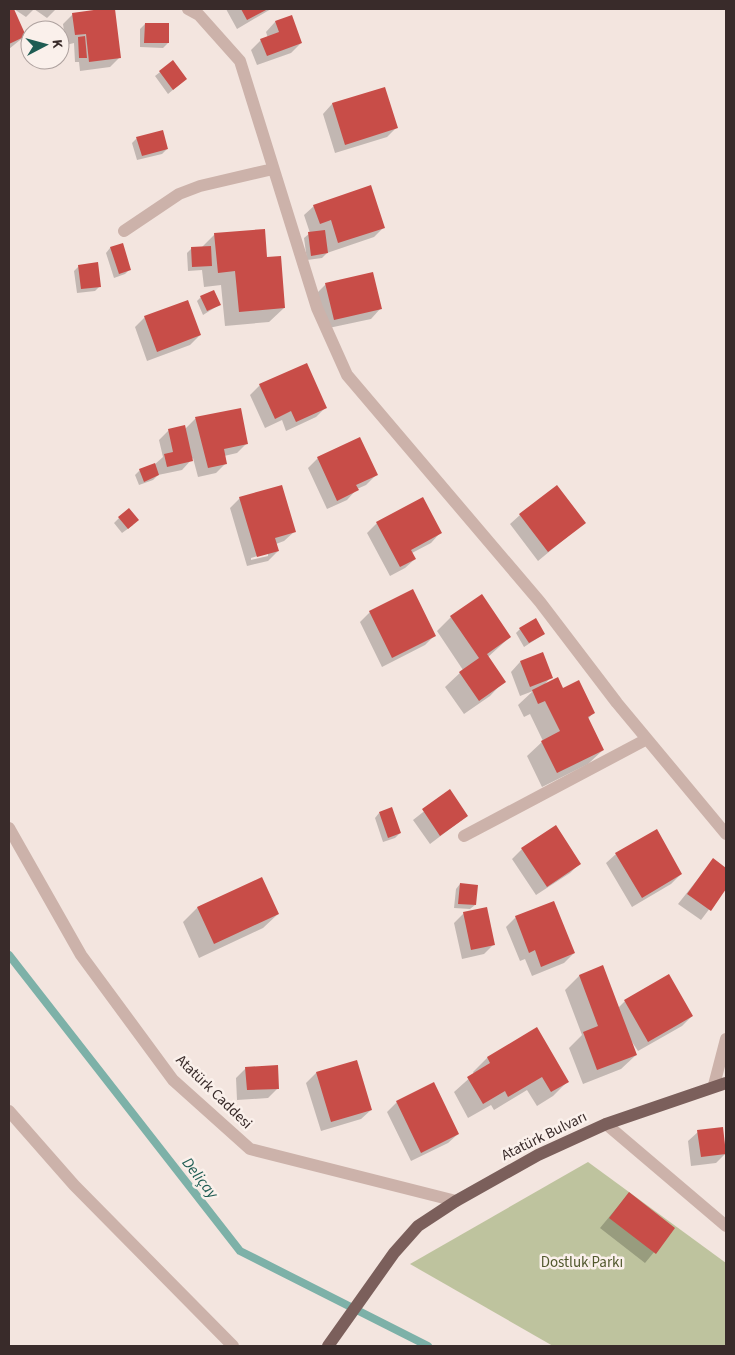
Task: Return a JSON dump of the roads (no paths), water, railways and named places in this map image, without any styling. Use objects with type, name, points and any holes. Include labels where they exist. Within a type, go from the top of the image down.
[{"type":"main road","name":"Atatürk Bulvarı","points":[[328,1346],[394,1252],[418,1226],[456,1201],[538,1154],[606,1124],[720,1084]]},
{"type":"street","points":[[188,9],[199,15],[240,61],[317,308],[347,375],[540,602],[647,739],[726,834]]},
{"type":"street","points":[[124,231],[179,194],[200,186],[273,169]]},
{"type":"street","points":[[464,836],[647,739]]},
{"type":"street","name":"Atatürk Caddesi","points":[[9,828],[81,955],[173,1080],[250,1149],[456,1201]]},
{"type":"street","points":[[720,1084],[726,1039]]},
{"type":"street","points":[[9,1111],[74,1185],[233,1346]]},
{"type":"street","points":[[606,1124],[726,1226]]},
{"type":"waterway","name":"Deliçay","points":[[9,955],[240,1251],[428,1346]]},
{"type":"park label","name":"Dostluk Parkı","points":[[582,1262]]}]
